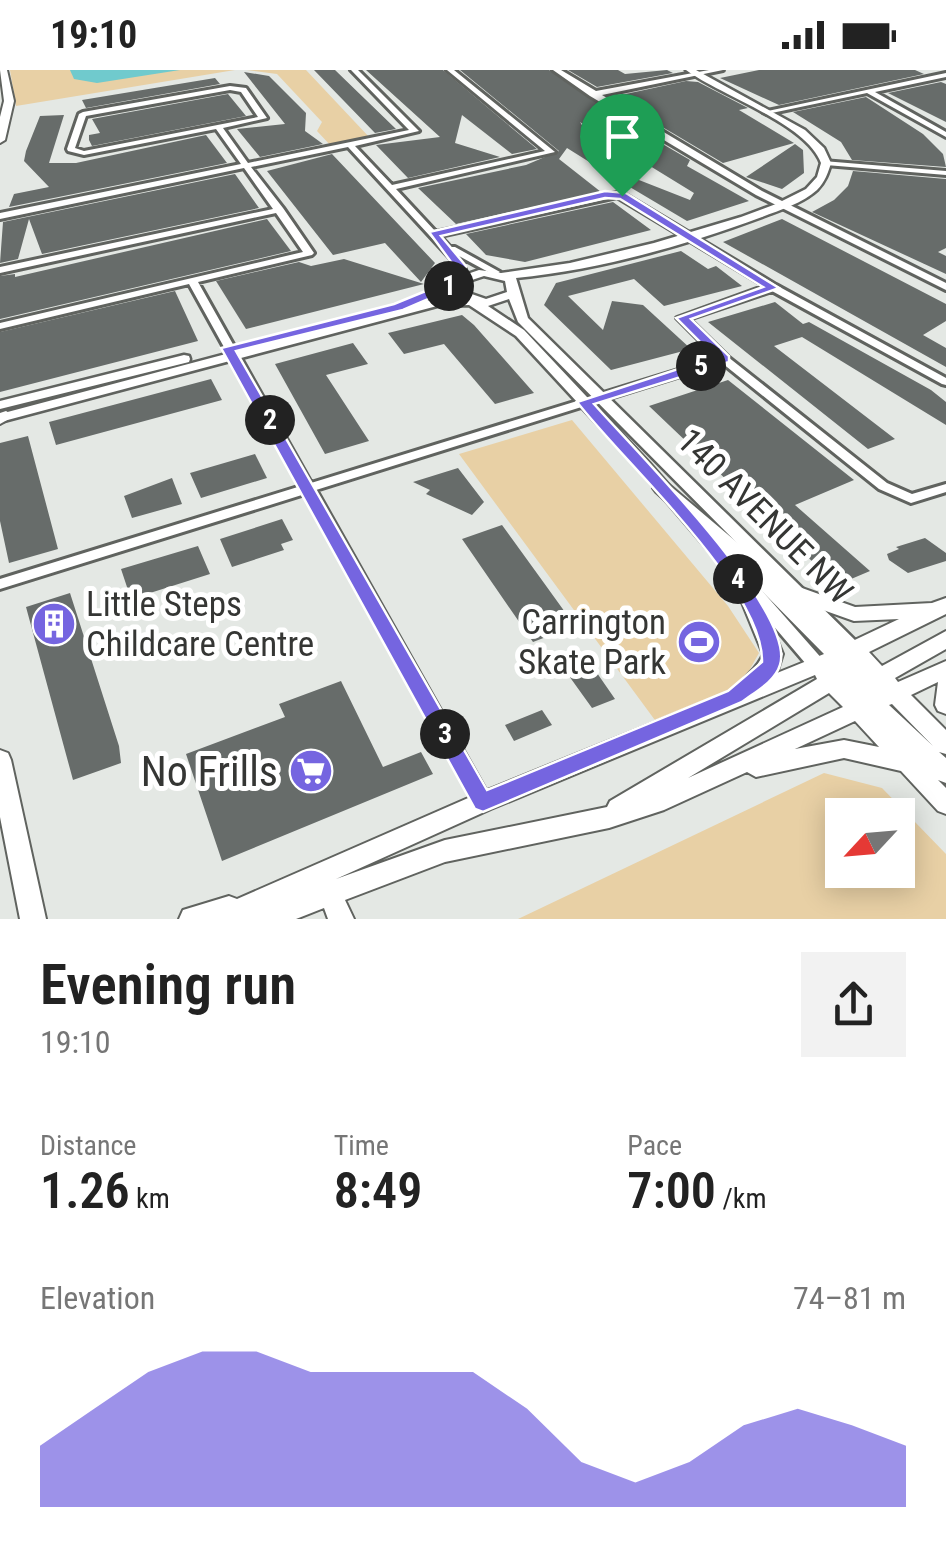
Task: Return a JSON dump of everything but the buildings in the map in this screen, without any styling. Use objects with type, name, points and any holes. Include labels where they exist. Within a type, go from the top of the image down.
[{"type":"main road","points":[[0,140],[9,101],[2,70]]},
{"type":"main road","points":[[662,488],[732,549],[838,666],[946,744]]},
{"type":"main road","points":[[735,696],[767,672],[774,654],[746,588]]},
{"type":"main road","points":[[802,595],[854,614],[941,608]]},
{"type":"main road","points":[[599,819],[838,666],[941,608]]},
{"type":"main road","points":[[192,919],[444,851],[650,805],[726,773],[873,692],[946,639]]},
{"type":"main road","points":[[264,919],[483,802],[735,696],[838,666]]},
{"type":"main road","points":[[873,692],[946,669]]},
{"type":"main road","points":[[946,687],[946,705]]},
{"type":"main road","points":[[873,692],[908,763],[946,804]]},
{"type":"main road","points":[[873,692],[946,772]]},
{"type":"main road","points":[[726,773],[844,749],[908,763]]},
{"type":"main road","points":[[0,760],[36,916]]},
{"type":"main road","points":[[326,884],[341,919]]},
{"type":"main road","points":[[220,919],[278,893]]},
{"type":"street","points":[[0,216],[415,131],[354,70]]},
{"type":"street","points":[[389,188],[551,152],[450,70]]},
{"type":"street","points":[[556,70],[780,204],[946,288]]},
{"type":"street","points":[[593,94],[693,72],[720,70]]},
{"type":"street","points":[[693,72],[811,138],[826,163]]},
{"type":"street","points":[[767,112],[946,74]]},
{"type":"street","points":[[230,88],[243,90],[264,114],[258,121],[219,128],[84,153],[72,148],[80,117],[90,112],[230,88]]},
{"type":"street","points":[[868,91],[945,133]]},
{"type":"street","points":[[0,326],[309,252],[219,128]]},
{"type":"street","name":"140 AVENUE NW","points":[[351,146],[460,266],[457,293],[520,333],[802,595],[838,666]]},
{"type":"street","points":[[2,414],[398,307],[472,273],[566,268],[685,236],[780,204],[813,188],[826,163]]},
{"type":"street","points":[[826,163],[946,173]]},
{"type":"street","points":[[436,237],[612,194],[622,196],[773,288],[946,382]]},
{"type":"street","points":[[0,270],[280,210]]},
{"type":"street","name":"140 AVENUE NW","points":[[436,237],[515,285],[513,294],[522,318],[746,588],[838,666]]},
{"type":"street","points":[[231,353],[437,302],[498,302],[566,268]]},
{"type":"street","points":[[192,282],[483,802]]},
{"type":"street","points":[[773,288],[682,318],[724,359],[894,494],[911,499],[946,488]]},
{"type":"street","points":[[0,584],[724,359]]},
{"type":"shaded area","points":[[10,70],[235,70],[16,106]]},
{"type":"shaded area","points":[[247,70],[306,70],[370,138],[331,146],[317,131],[322,122],[277,74]]},
{"type":"shaded area","points":[[572,420],[728,606],[759,653],[735,696],[660,727],[459,454]]},
{"type":"shaded area","points":[[824,773],[882,788],[892,798],[825,798],[825,888],[915,888],[915,822],[946,854],[946,919],[518,919]]},
{"type":"water","points":[[70,70],[180,70],[97,83],[74,79]]},
{"type":"place","name":"Little Steps Childcare Centre","points":[[54,624]]},
{"type":"place","name":"Carrington Skate Park","points":[[699,642]]},
{"type":"place","name":"No Frills","points":[[311,771]]},
{"type":"route","points":[[605,194],[622,196],[773,288],[691,311],[682,318],[724,359],[584,402],[644,466],[746,588],[774,654],[767,672],[735,696],[483,802],[228,348],[398,307],[456,283],[460,266],[434,234],[605,194]]}]
